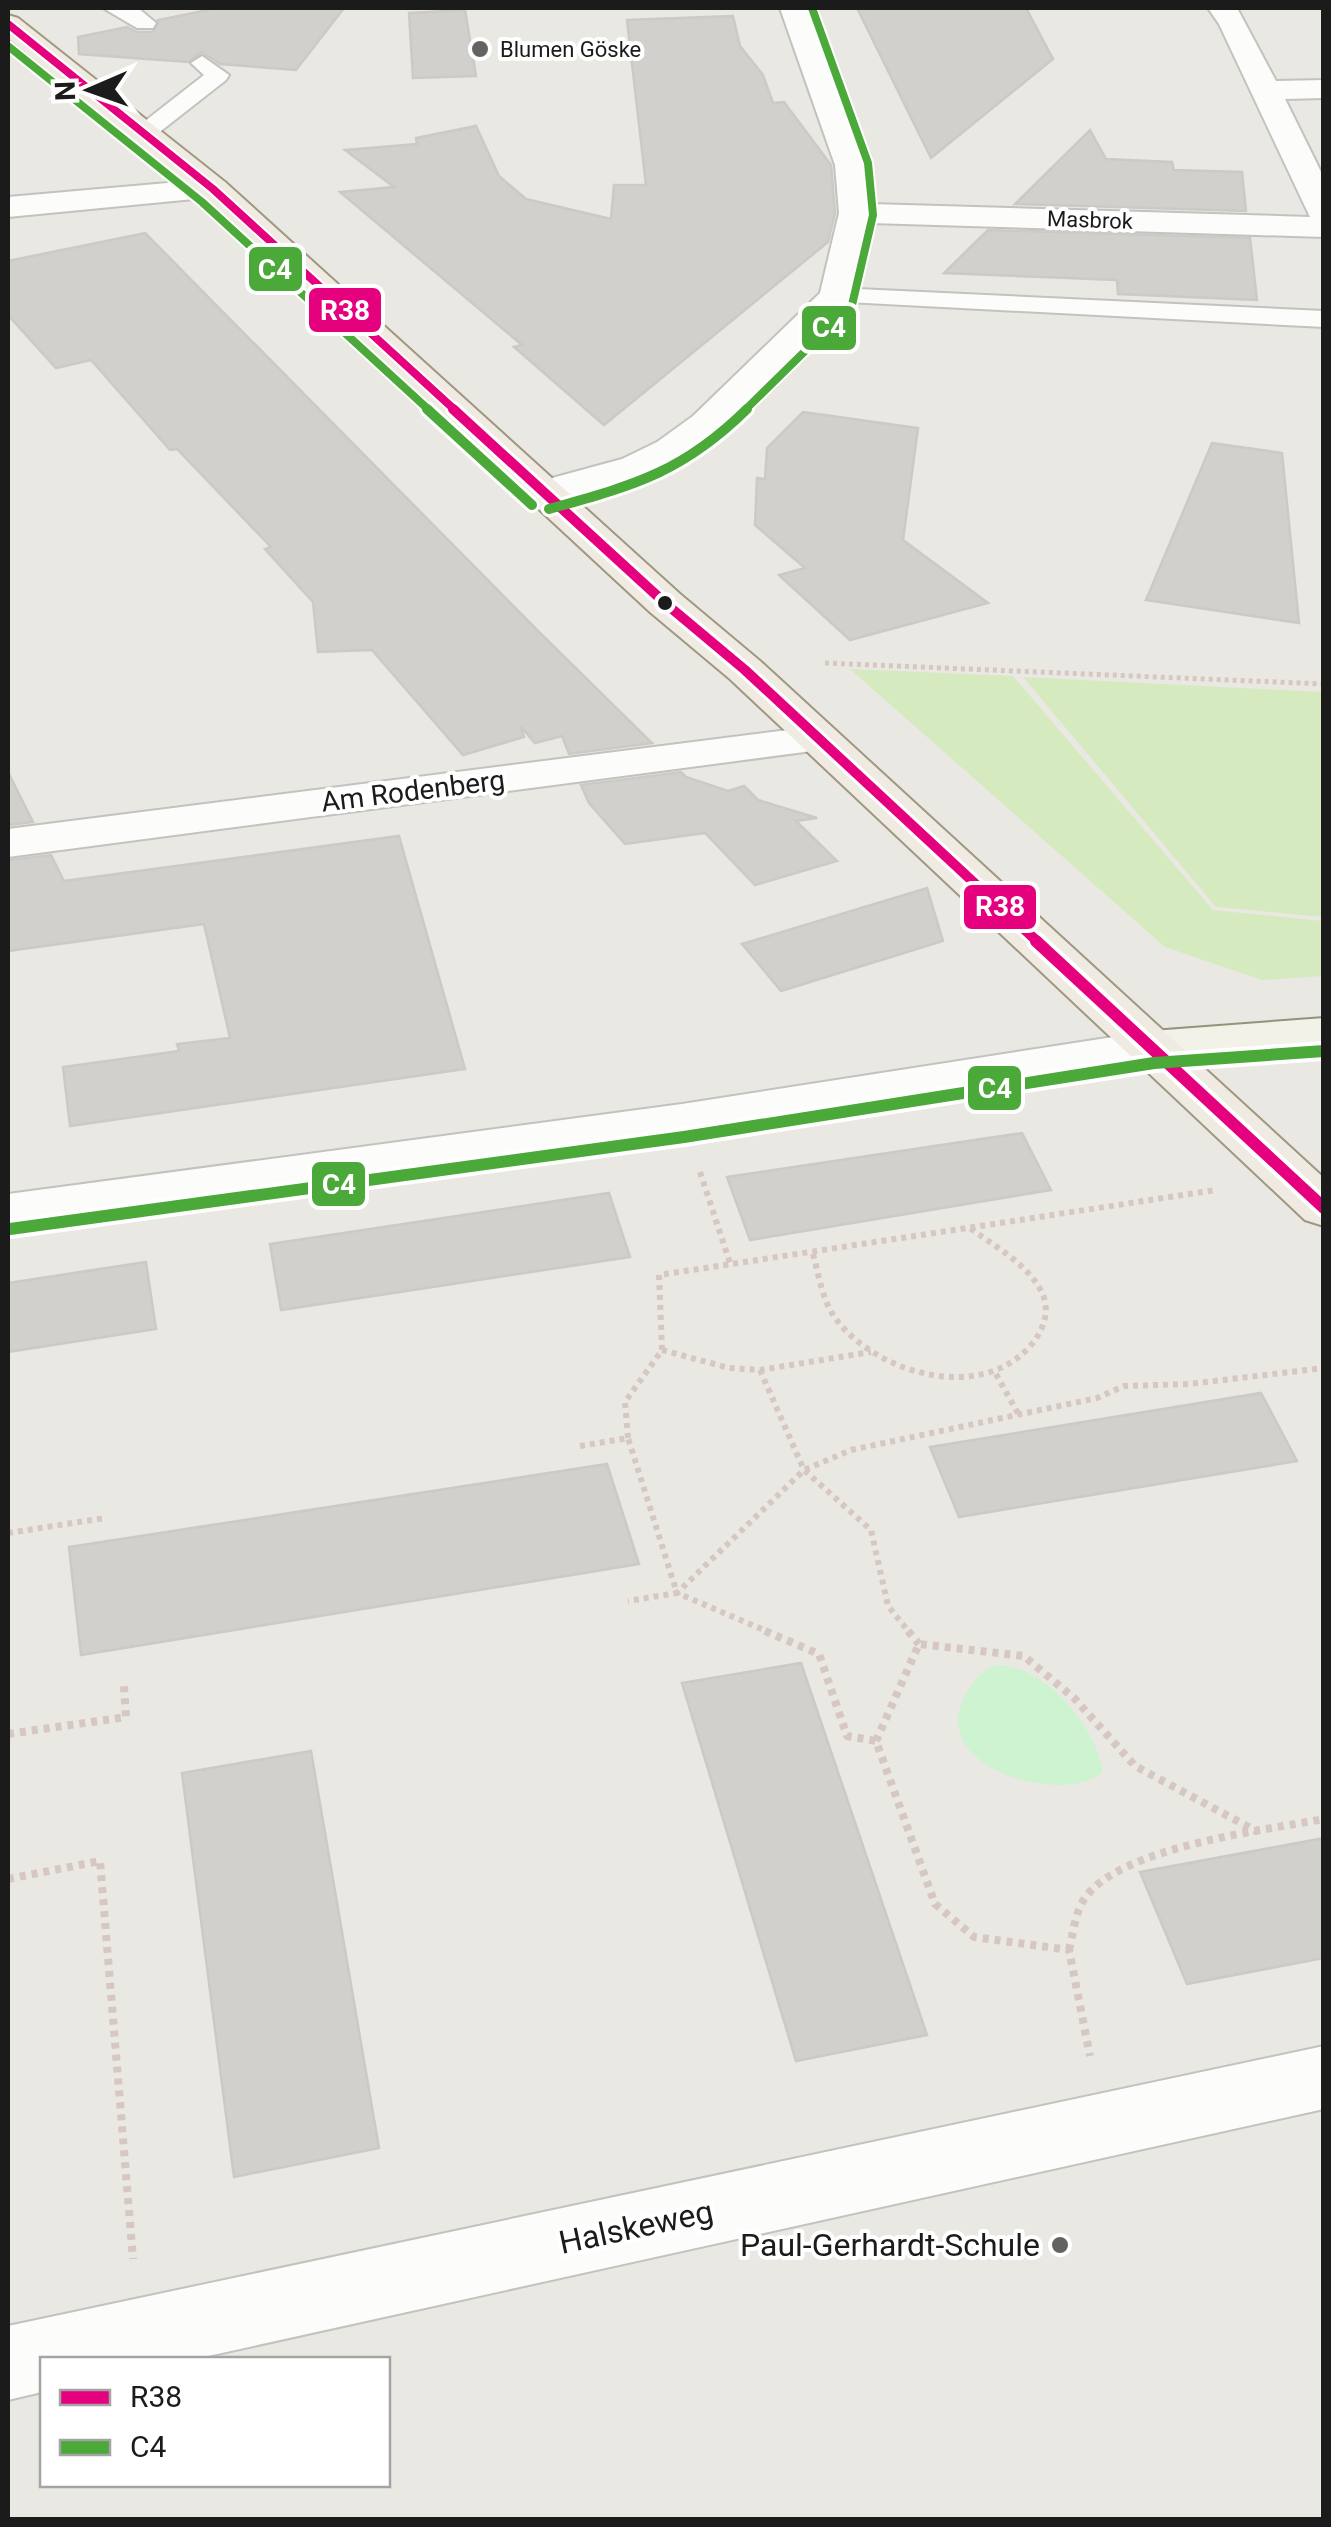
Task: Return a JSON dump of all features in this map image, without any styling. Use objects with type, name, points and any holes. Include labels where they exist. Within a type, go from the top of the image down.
[{"type":"main road","points":[[8,24],[213,190],[665,603],[745,670],[1308,1194]]},
{"type":"main road","points":[[1152,1046],[1324,1033]]},
{"type":"street","points":[[544,492],[624,471],[670,450],[706,424],[837,296],[856,213],[851,166],[794,8]]},
{"type":"street","points":[[1222,8],[1233,22],[1323,212]]},
{"type":"street","points":[[1266,90],[1324,89]]},
{"type":"street","points":[[8,207],[213,190]]},
{"type":"street","name":"Masbrok","points":[[856,213],[1324,227]]},
{"type":"street","name":"Am Rodenberg","points":[[8,843],[819,739]]},
{"type":"street","points":[[8,1212],[682,1120],[1152,1046]]},
{"type":"street","name":"Halskeweg","points":[[8,2363],[1324,2077]]},
{"type":"lane","points":[[114,8],[125,8],[145,23]]},
{"type":"lane","points":[[144,133],[218,75],[202,63]]},
{"type":"lane","points":[[837,296],[1324,320]]},
{"type":"path","points":[[745,670],[809,663],[1324,684]]},
{"type":"path","points":[[682,1120],[731,1266]]},
{"type":"path","points":[[677,1594],[628,1438],[625,1402],[662,1350],[658,1275],[969,1227],[1308,1194]]},
{"type":"path","points":[[813,1254],[832,1316],[870,1352],[919,1373],[954,1378],[996,1374],[1028,1353],[1047,1322],[1042,1293],[1010,1258],[969,1227]]},
{"type":"path","points":[[662,1350],[729,1368],[760,1370],[870,1352]]},
{"type":"path","points":[[677,1594],[804,1470],[850,1450],[1020,1416],[1097,1398],[1124,1386],[1189,1384],[1324,1368]]},
{"type":"path","points":[[760,1370],[804,1470],[871,1530],[888,1606],[919,1644],[1024,1656],[1076,1699],[1135,1766],[1258,1832]]},
{"type":"path","points":[[996,1374],[1020,1416]]},
{"type":"path","points":[[580,1446],[628,1438]]},
{"type":"path","points":[[8,1533],[105,1518]]},
{"type":"path","points":[[628,1601],[677,1594],[819,1654],[848,1736],[876,1741]]},
{"type":"path","points":[[919,1644],[876,1741],[935,1904],[974,1937],[1069,1950]]},
{"type":"path","points":[[8,1734],[126,1717],[124,1686]]},
{"type":"path","points":[[1103,2126],[1069,1950],[1086,1896],[1114,1870],[1150,1856],[1324,1818]]},
{"type":"path","points":[[8,1879],[100,1861],[140,2334]]},
{"type":"green space","points":[[850,669],[1013,676],[1213,910],[1323,921],[1323,976],[1262,980],[1165,947]]},
{"type":"green space","points":[[1023,677],[1323,692],[1323,917],[1216,907]]},
{"type":"green space","points":[[1001,1665],[1035,1677],[1065,1701],[1096,1748],[1102,1772],[1083,1782],[1029,1782],[977,1758],[962,1738],[958,1714],[977,1678],[987,1669]]},
{"type":"building","points":[[218,8],[344,8],[296,70],[220,64],[202,52],[188,62],[79,54],[78,37],[127,27],[137,32],[153,32],[158,20]]},
{"type":"building","points":[[857,8],[1026,8],[1053,59],[931,158]]},
{"type":"building","points":[[465,10],[476,76],[413,78],[409,13]]},
{"type":"building","points":[[733,16],[740,46],[763,75],[773,103],[784,102],[831,165],[835,213],[828,242],[604,425],[514,347],[522,345],[340,192],[394,187],[345,150],[417,144],[416,138],[476,126],[499,176],[526,199],[611,219],[614,185],[646,185],[627,20]]},
{"type":"building","points":[[1090,130],[1106,159],[1172,162],[1174,170],[1242,172],[1246,211],[1015,204]]},
{"type":"building","points":[[988,230],[1250,238],[1257,300],[1118,294],[1117,280],[944,273]]},
{"type":"building","points":[[145,233],[652,743],[569,754],[562,736],[535,743],[521,727],[524,737],[463,755],[372,650],[318,652],[313,602],[265,549],[271,547],[177,449],[170,450],[91,360],[56,368],[8,315],[8,261]]},
{"type":"building","points":[[803,412],[918,428],[903,540],[988,603],[850,640],[779,575],[805,568],[755,525],[757,478],[765,479],[767,448]]},
{"type":"building","points":[[1212,443],[1282,453],[1299,623],[1146,600]]},
{"type":"building","points":[[8,772],[33,822],[8,825]]},
{"type":"building","points":[[681,772],[728,791],[744,786],[758,800],[817,818],[796,821],[837,861],[755,885],[705,833],[625,844],[589,803],[581,785]]},
{"type":"building","points":[[399,836],[465,1069],[70,1126],[63,1067],[179,1051],[177,1044],[230,1038],[204,924],[8,951],[8,860],[51,855],[64,881]]},
{"type":"building","points":[[927,888],[943,941],[781,991],[742,944]]},
{"type":"building","points":[[1022,1133],[1051,1190],[750,1240],[727,1177]]},
{"type":"building","points":[[609,1193],[630,1257],[281,1310],[270,1244]]},
{"type":"building","points":[[146,1262],[156,1329],[8,1352],[8,1283]]},
{"type":"building","points":[[1261,1393],[1297,1461],[959,1517],[930,1447]]},
{"type":"building","points":[[607,1464],[639,1564],[81,1655],[69,1547]]},
{"type":"building","points":[[801,1663],[927,2035],[796,2061],[682,1683]]},
{"type":"building","points":[[311,1751],[379,2148],[234,2177],[182,1773]]},
{"type":"building","points":[[1324,1838],[1324,1958],[1187,1984],[1140,1872]]},
{"type":"transit line","name":"C4","points":[[549,509],[642,483],[680,464],[718,437],[852,305],[873,215],[868,163],[812,8]]},
{"type":"transit line","name":"R38","points":[[8,24],[213,189],[665,603],[745,670],[1324,1208]]},
{"type":"transit line","name":"C4","points":[[8,46],[202,202],[532,505]]},
{"type":"transit line","name":"C4","points":[[10,1229],[684,1137],[1154,1063],[1324,1051]]},
{"type":"place","name":"Blumen Göske","points":[[480,49]]},
{"type":"place","name":"Paul-Gerhardt-Schule","points":[[1060,2245]]}]
